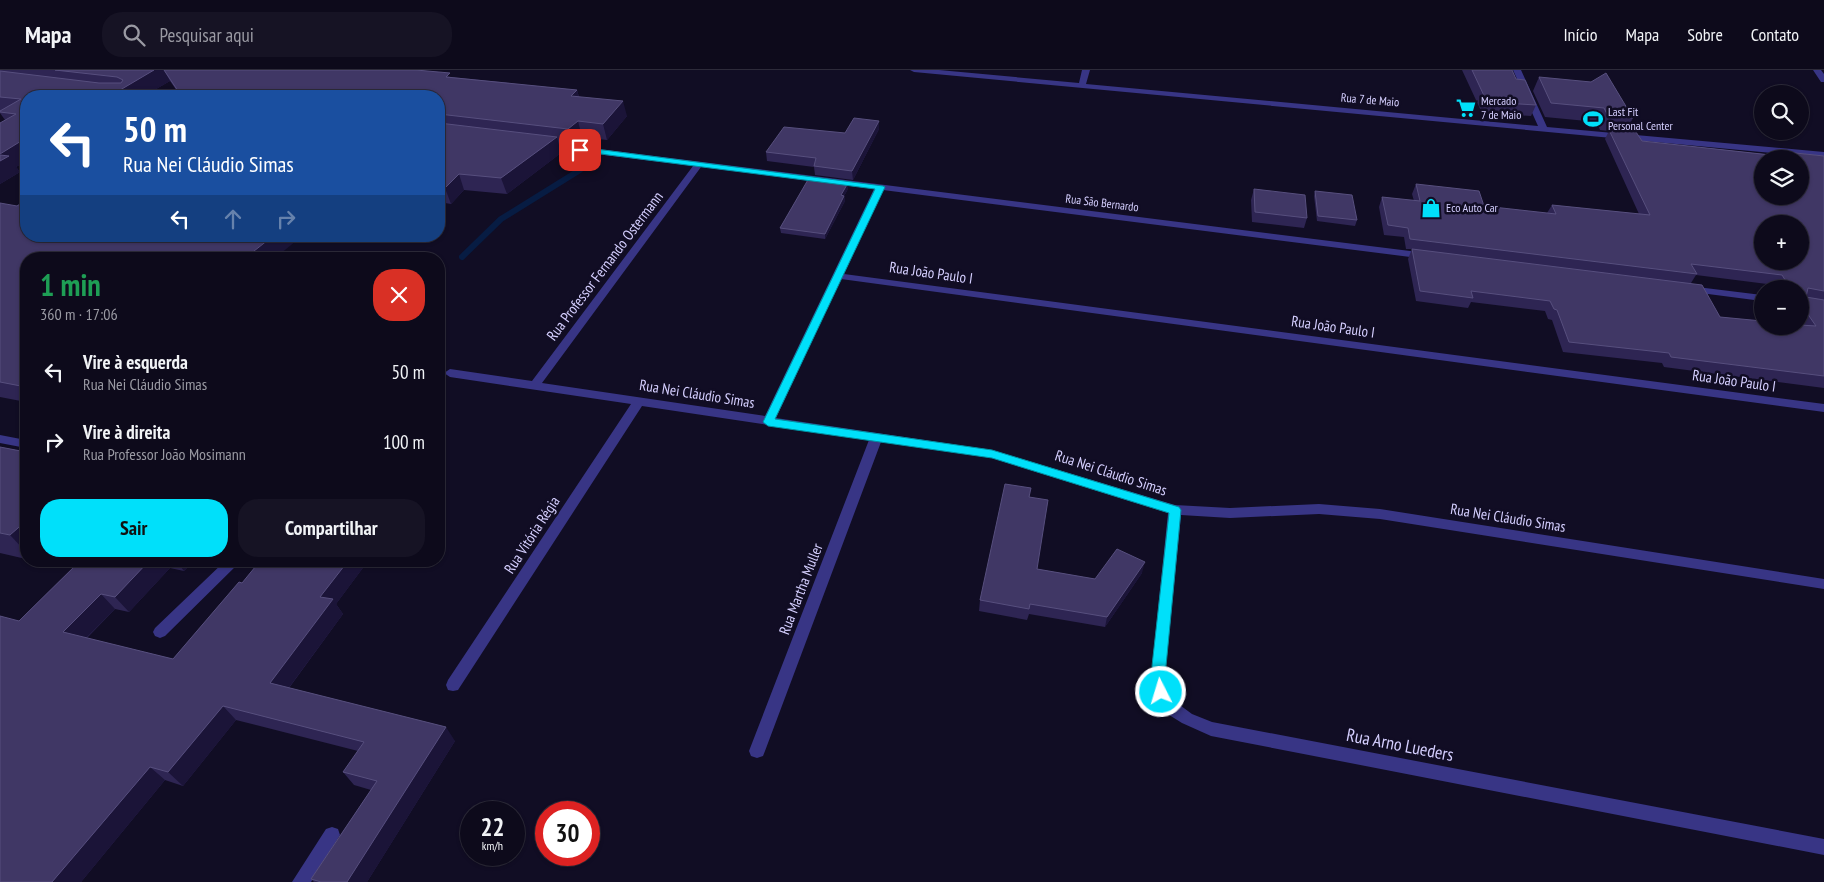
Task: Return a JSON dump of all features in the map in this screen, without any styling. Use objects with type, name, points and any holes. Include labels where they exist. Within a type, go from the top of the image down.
[{"type":"street","name":"Rua 7 de Maio","points":[[914,70],[1824,155]]},
{"type":"street","points":[[1082,85],[1086,70]]},
{"type":"street","points":[[1517,70],[1544,129]]},
{"type":"street","points":[[1817,70],[1824,80]]},
{"type":"street","name":"Rua São Bernardo","points":[[532,144],[1437,257]]},
{"type":"street","name":"Rua Professor Fernando Ostermann","points":[[535,385],[699,164]]},
{"type":"street","points":[[768,422],[880,187]]},
{"type":"street","name":"Rua João Paulo I","points":[[838,276],[1824,408]]},
{"type":"street","points":[[1674,287],[1754,297]]},
{"type":"street","name":"Rua Nei Cláudio Simas","points":[[450,373],[992,454],[1024,462],[1132,499],[1175,510],[1230,513],[1319,509],[1380,514],[1824,584]]},
{"type":"street","name":"Rua Vitória Régia","points":[[453,686],[638,402]]},
{"type":"street","name":"Rua Martha Muller","points":[[757,751],[876,438]]},
{"type":"street","points":[[0,439],[20,443]]},
{"type":"street","name":"Rua Arno Lueders","points":[[1175,510],[1159,666],[1161,692],[1171,708],[1186,719],[1211,729],[1824,847]]},
{"type":"street","points":[[160,632],[228,567]]},
{"type":"street","points":[[301,882],[332,835]]},
{"type":"building","points":[[55,70],[154,70],[120,90],[20,90],[20,99],[0,97],[0,71],[99,83],[121,83],[123,80],[117,77]]},
{"type":"building","points":[[164,70],[416,70],[450,73],[446,77],[577,90],[571,96],[623,101],[603,124],[578,121],[568,129],[445,115],[445,90],[177,90]]},
{"type":"building","points":[[1472,70],[1512,70],[1516,79],[1525,80],[1536,105],[1487,102]]},
{"type":"building","points":[[1606,73],[1633,118],[1608,116],[1604,108],[1551,103],[1539,77],[1591,82]]},
{"type":"building","points":[[20,100],[20,142],[0,154],[0,123],[16,114],[0,111]]},
{"type":"building","points":[[854,118],[879,121],[852,171],[814,166],[816,158],[766,152],[784,127],[845,133]]},
{"type":"building","points":[[445,124],[557,137],[501,178],[459,174],[445,188]]},
{"type":"building","points":[[1609,130],[1636,132],[1642,141],[1754,153],[1754,205],[1809,205],[1809,154],[1824,156],[1824,291],[1809,288],[1809,280],[1785,280],[1782,275],[1691,264],[1697,274],[1410,239],[1408,228],[1388,225],[1382,197],[1420,201],[1416,184],[1479,191],[1484,206],[1556,214],[1552,205],[1650,215]]},
{"type":"building","points":[[0,155],[9,156],[0,161]]},
{"type":"building","points":[[809,178],[848,183],[841,195],[844,196],[825,234],[780,228]]},
{"type":"building","points":[[1254,189],[1305,195],[1307,218],[1255,212]]},
{"type":"building","points":[[1315,191],[1352,195],[1357,220],[1318,216]]},
{"type":"building","points":[[0,203],[17,206],[20,204],[20,242],[265,242],[253,252],[20,252],[20,386],[0,382]]},
{"type":"building","points":[[1412,249],[1702,285],[1720,317],[1754,320],[1754,335],[1809,335],[1809,326],[1816,326],[1809,316],[1809,298],[1824,300],[1824,376],[1671,357],[1669,353],[1569,342],[1557,310],[1554,309],[1550,301],[1471,291],[1473,298],[1420,291]]},
{"type":"building","points":[[0,447],[20,451],[20,526],[10,535],[0,533]]},
{"type":"building","points":[[1005,484],[1031,488],[1029,497],[1048,500],[1037,569],[1095,579],[1117,549],[1145,562],[1107,617],[1030,604],[1029,609],[980,600]]},
{"type":"building","points":[[74,567],[143,567],[115,597],[101,594],[63,632],[173,659],[239,582],[242,583],[255,567],[343,567],[320,597],[333,599],[270,683],[446,727],[347,882],[321,882],[311,879],[377,781],[343,772],[364,742],[223,706],[168,772],[150,767],[52,882],[0,882],[0,616],[19,621]]},
{"type":"waterway","points":[[462,257],[501,219],[580,170]]},
{"type":"place","name":"Mercado 7 de Maio","points":[[1466,108]]},
{"type":"place","name":"Last Fit Personal Center","points":[[1593,119]]},
{"type":"place","name":"Eco Auto Car","points":[[1431,208]]},
{"type":"route","points":[[580,150],[880,187],[768,422],[992,454],[1024,462],[1132,499],[1175,510],[1159,666],[1161,692]]}]
